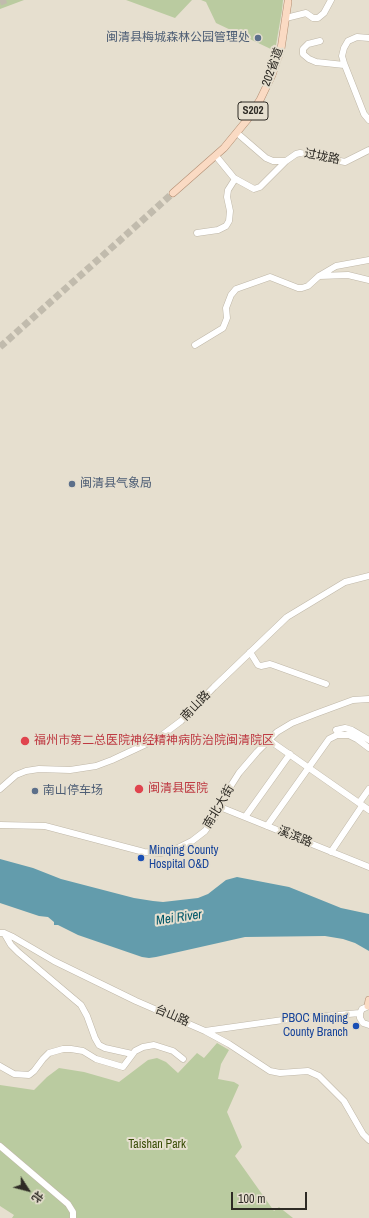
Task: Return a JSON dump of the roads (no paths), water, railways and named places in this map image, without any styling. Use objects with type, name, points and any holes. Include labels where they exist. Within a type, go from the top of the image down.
[{"type":"main road","name":"202省道","points":[[173,193],[216,156],[237,133],[260,100],[272,75],[281,49],[288,2]]},
{"type":"street","points":[[286,18],[306,13],[313,18],[318,18],[324,13],[331,0]]},
{"type":"street","points":[[369,38],[357,37],[348,41],[343,52],[344,65],[364,114],[369,120]]},
{"type":"street","points":[[320,41],[308,44],[303,49],[303,54],[312,61],[344,65]]},
{"type":"street","name":"过垅路","points":[[237,133],[266,158],[272,161],[286,161],[300,153],[345,162],[369,150]]},
{"type":"street","points":[[216,156],[235,179],[252,189],[258,188],[286,161]]},
{"type":"street","points":[[196,234],[218,230],[226,226],[229,221],[230,211],[227,196],[228,190],[235,179]]},
{"type":"street","points":[[195,345],[223,328],[226,318],[226,308],[231,295],[236,289],[270,277],[298,288],[302,288],[308,286],[319,276],[336,266],[369,260]]},
{"type":"street","points":[[319,276],[348,275],[369,280]]},
{"type":"street","name":"南山路","points":[[0,789],[16,775],[26,771],[38,769],[70,770],[96,766],[157,739],[181,721],[250,652],[290,615],[345,582],[369,576]]},
{"type":"street","points":[[250,652],[258,665],[274,665],[326,684]]},
{"type":"street","name":"南北大街","points":[[0,825],[44,826],[149,853],[161,853],[182,846],[197,838],[210,825],[239,773],[282,728],[297,720],[353,700],[369,698]]},
{"type":"street","points":[[336,730],[345,728],[352,730],[369,740]]},
{"type":"street","points":[[267,826],[329,739],[337,735],[345,735],[352,737],[369,748]]},
{"type":"street","points":[[269,740],[369,810]]},
{"type":"street","points":[[245,817],[290,754]]},
{"type":"street","points":[[331,852],[369,789]]},
{"type":"street","name":"溪滨路","points":[[220,807],[369,867]]},
{"type":"street","points":[[2,933],[18,952],[81,1005],[99,1045],[105,1048],[132,1054]]},
{"type":"street","name":"台山路","points":[[2,933],[13,937],[54,961],[136,1001],[205,1031],[229,1044],[270,1071],[280,1073],[308,1071],[319,1076],[344,1101],[363,1134],[369,1140]]},
{"type":"street","points":[[369,1004],[362,1009],[360,1013],[361,1021],[369,1026]]},
{"type":"street","points":[[205,1031],[290,1019],[360,1013]]},
{"type":"street","points":[[0,1066],[14,1074],[29,1075],[49,1053],[63,1049],[71,1049],[83,1051],[96,1058],[123,1066],[132,1054],[143,1047],[154,1045],[173,1051],[183,1059]]},
{"type":"street","points":[[0,1146],[68,1204],[73,1218]]},
{"type":"water","name":"Mei River","points":[[0,859],[33,868],[61,879],[134,898],[163,902],[198,898],[208,894],[226,880],[237,877],[289,887],[341,908],[369,914],[369,951],[355,943],[325,936],[245,937],[156,957],[142,957],[78,935],[58,925],[54,925],[54,922],[48,917],[39,916],[0,903]]},
{"type":"tunnel","points":[[0,2],[6,0]]},
{"type":"tunnel","points":[[0,347],[173,193]]},
{"type":"place","name":"闽清县梅城森林公园管理处","points":[[258,38]]},
{"type":"place","name":"闽清县气象局","points":[[72,484]]},
{"type":"place","name":"福州市第二总医院神经精神病防治院闽清院区","points":[[25,741]]},
{"type":"place","name":"闽清县医院","points":[[139,789]]},
{"type":"place","name":"南山停车场","points":[[35,791]]},
{"type":"place","name":"Minqing County Hospital O&D","points":[[141,858]]},
{"type":"place","name":"PBOC Minqing County Branch","points":[[356,1026]]},
{"type":"park label","name":"Taishan Park","points":[[157,1145]]}]
